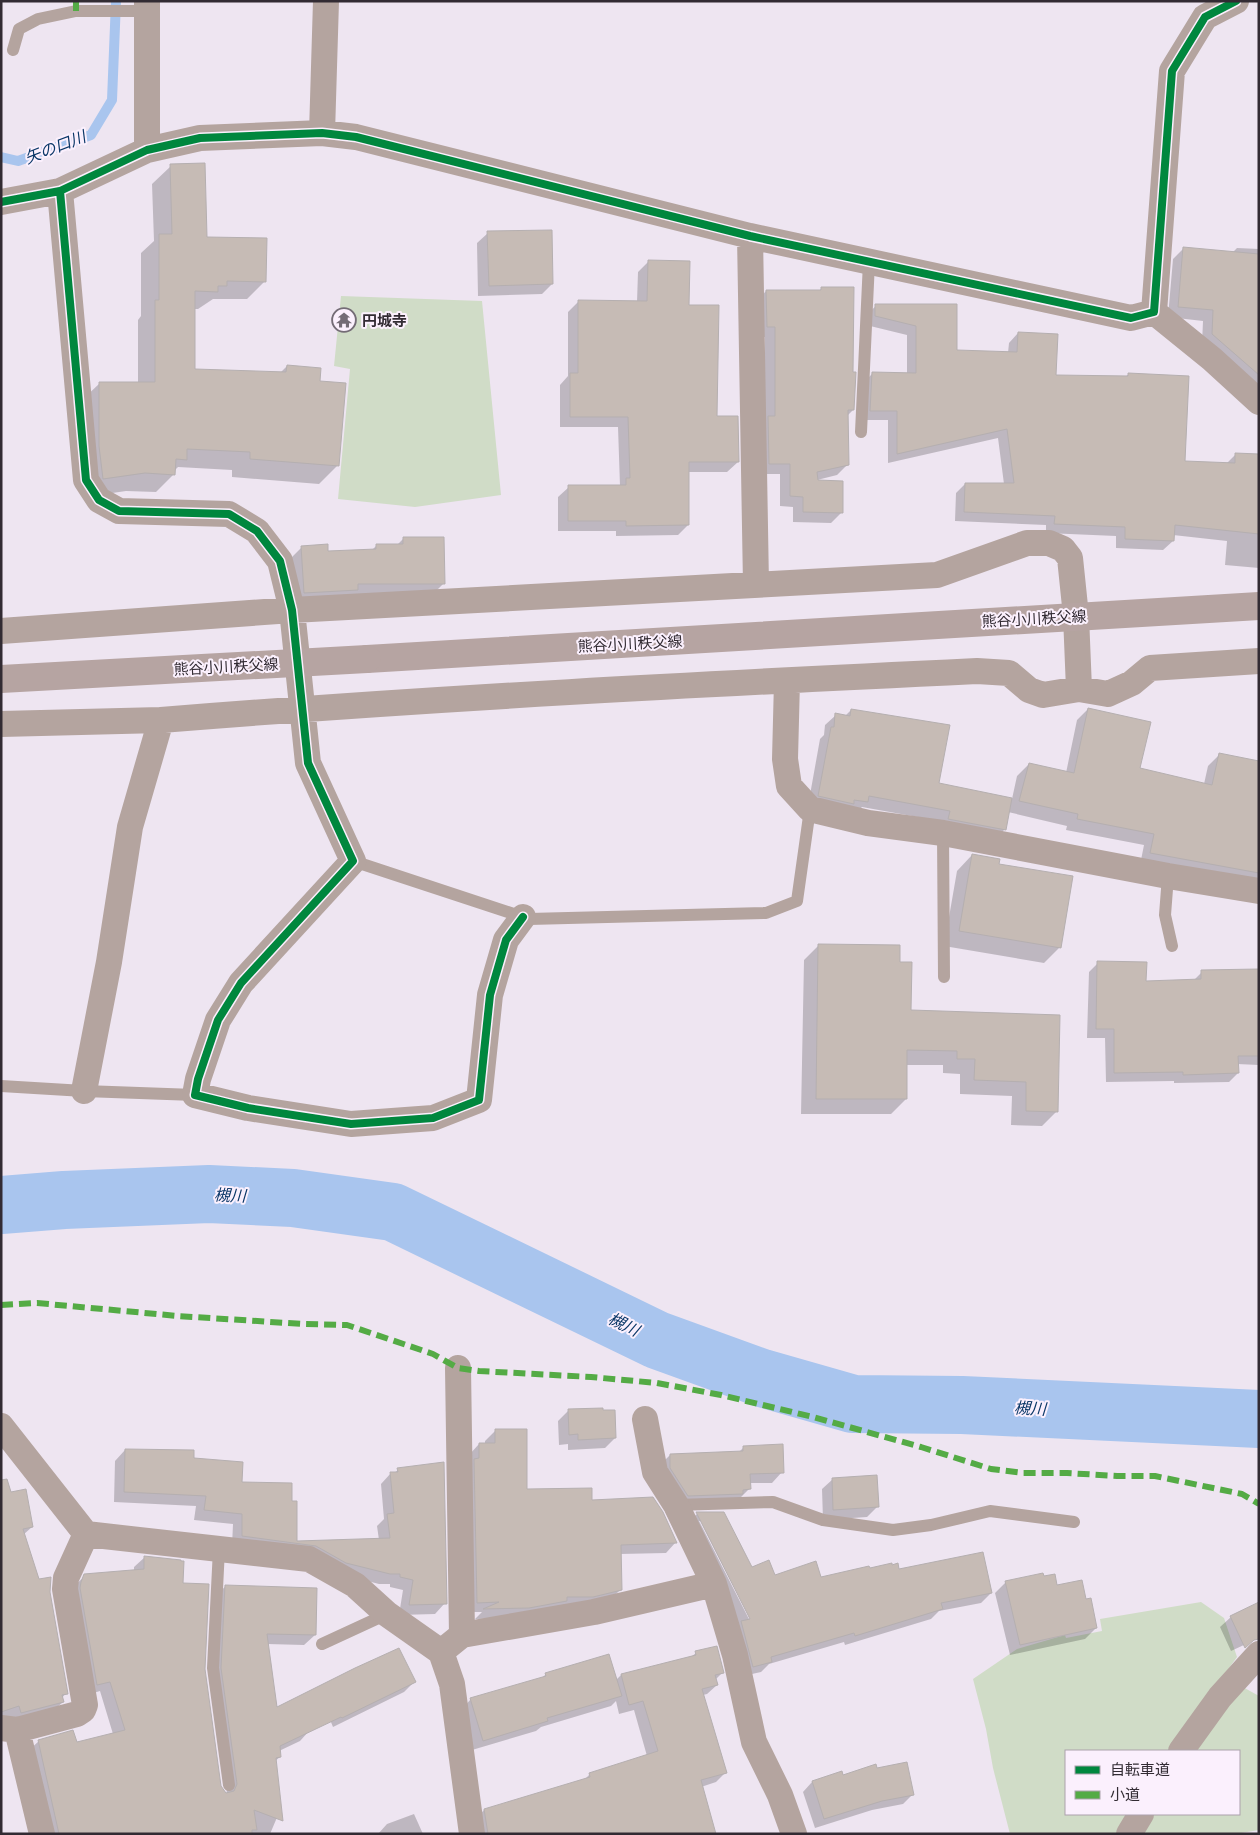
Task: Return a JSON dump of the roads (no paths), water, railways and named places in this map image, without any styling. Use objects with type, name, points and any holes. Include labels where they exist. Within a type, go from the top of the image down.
[{"type":"main road","name":"熊谷小川秩父線","points":[[1,679],[1259,606]]},
{"type":"street","points":[[322,132],[326,1]]},
{"type":"street","points":[[1154,312],[1172,71],[1205,17],[1236,1]]},
{"type":"street","points":[[147,6],[147,150]]},
{"type":"street","points":[[1,202],[60,190],[147,150],[200,138],[322,132],[356,137],[750,236],[869,262],[1131,318],[1154,312]]},
{"type":"street","points":[[60,190],[86,480],[99,500],[119,511],[229,514],[256,531],[280,561],[292,610],[308,763],[353,861],[241,983],[218,1020],[198,1080],[195,1095],[248,1108],[351,1124],[433,1118],[480,1100],[490,995],[506,940],[523,917]]},
{"type":"street","points":[[750,236],[756,585]]},
{"type":"street","points":[[1154,312],[1212,359],[1259,402]]},
{"type":"street","points":[[1,631],[292,610],[937,575],[1027,543],[1049,543],[1063,549],[1070,558],[1076,616],[1079,689]]},
{"type":"street","points":[[1,724],[161,720],[302,709],[787,680],[977,672],[1009,672],[1028,690],[1043,695],[1079,689],[1108,694],[1132,683],[1150,668],[1259,661]]},
{"type":"street","points":[[787,680],[785,759],[789,786],[810,809],[868,822],[942,833],[1168,876],[1259,891]]},
{"type":"street","points":[[84,1091],[109,962],[130,827],[161,720]]},
{"type":"street","points":[[458,1368],[462,1635]]},
{"type":"street","points":[[645,1419],[655,1472],[676,1504],[714,1584],[735,1655],[754,1742],[780,1795],[794,1834]]},
{"type":"street","points":[[1,1426],[86,1534],[309,1559],[355,1585],[387,1614],[442,1652],[452,1684],[472,1834]]},
{"type":"street","points":[[42,1834],[9,1729],[77,1714],[83,1710],[85,1705],[65,1589],[66,1578],[86,1534]]},
{"type":"street","points":[[442,1652],[462,1635],[594,1612],[714,1584]]},
{"type":"street","points":[[1182,1750],[1220,1697],[1259,1654]]},
{"type":"street","points":[[1130,1834],[1140,1815]]},
{"type":"lane","points":[[13,50],[19,29],[38,19],[76,11],[147,6]]},
{"type":"lane","points":[[861,432],[869,262]]},
{"type":"lane","points":[[353,861],[529,919],[766,913],[796,901],[810,809]]},
{"type":"lane","points":[[942,833],[944,977]]},
{"type":"lane","points":[[1168,876],[1165,915],[1172,946]]},
{"type":"lane","points":[[1,1086],[195,1095]]},
{"type":"lane","points":[[676,1504],[773,1502],[823,1520],[893,1530],[931,1525],[990,1512],[1074,1522]]},
{"type":"lane","points":[[219,1549],[213,1668],[229,1785]]},
{"type":"lane","points":[[322,1644],[387,1614]]},
{"type":"waterway","name":"矢の口川","points":[[1,157],[18,161],[91,135],[112,100],[116,1]]},
{"type":"waterway","name":"槻川","points":[[1,1205],[64,1200],[209,1194],[293,1198],[393,1212],[657,1340],[762,1378],[853,1404],[962,1405],[1259,1419]]},
{"type":"place","name":"円城寺","points":[[344,320]]}]
